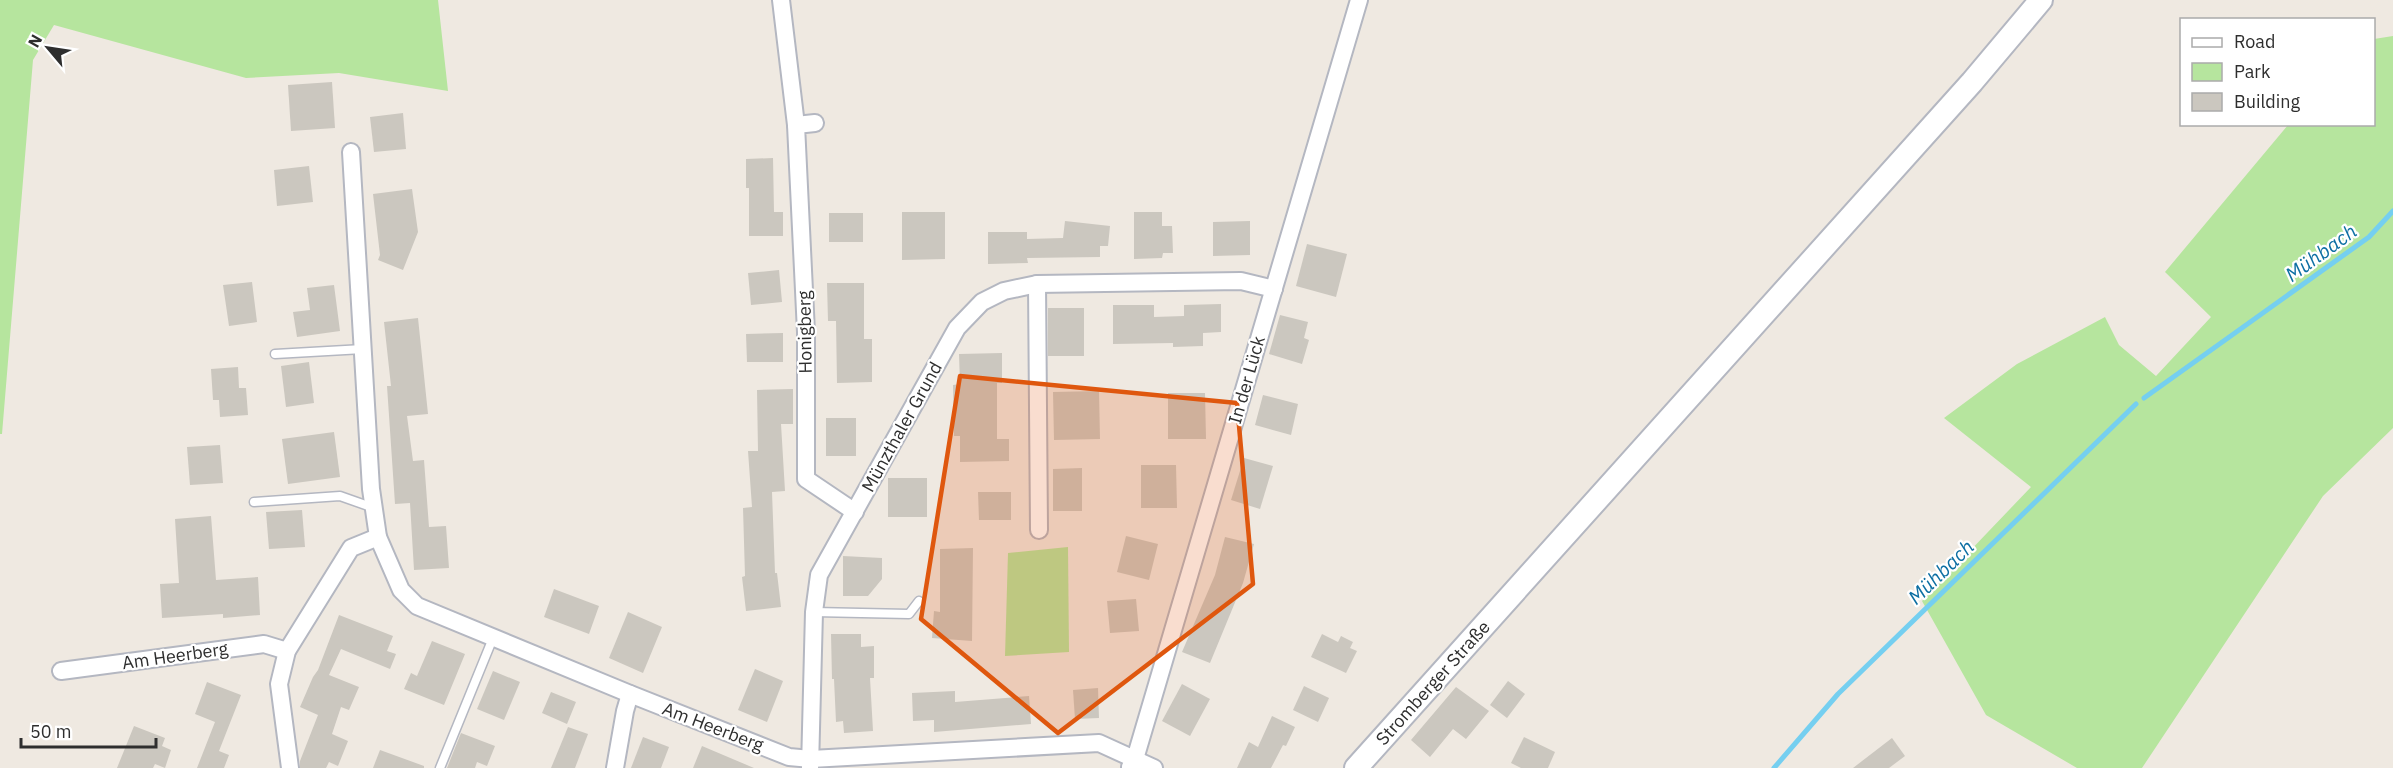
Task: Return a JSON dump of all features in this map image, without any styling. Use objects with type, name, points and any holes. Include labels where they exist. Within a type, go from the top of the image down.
[{"type":"main road","name":"Stromberger Straße","points":[[1356,768],[1956,100],[2041,0]]},
{"type":"street","name":"Honigberg","points":[[781,0],[796,125],[806,332],[806,479],[855,512]]},
{"type":"street","name":"In der Lück","points":[[1132,763],[1359,0]]},
{"type":"street","points":[[796,125],[815,123]]},
{"type":"street","name":"Am Heerberg","points":[[351,152],[374,508],[378,537],[401,590],[417,606],[630,694],[789,757],[810,763],[1099,744],[1132,763],[1154,768]]},
{"type":"street","name":"Münzthaler Grund","points":[[810,763],[814,612],[819,575],[957,328],[982,302],[1004,291],[1037,284],[1241,281],[1274,289]]},
{"type":"street","points":[[1037,284],[1039,530]]},
{"type":"street","points":[[290,768],[279,684],[287,651],[351,548],[378,537]]},
{"type":"street","name":"Am Heerberg","points":[[61,671],[264,644],[287,651]]},
{"type":"street","points":[[615,768],[630,694]]},
{"type":"lane","points":[[275,354],[363,349]]},
{"type":"lane","points":[[254,502],[340,496],[374,508]]},
{"type":"lane","points":[[814,612],[909,614],[919,601]]},
{"type":"lane","points":[[440,768],[493,638]]},
{"type":"highlighted area","points":[[960,376],[1237,403],[1253,584],[1058,733],[921,619]]},
{"type":"green space","points":[[0,0],[438,0],[448,91],[339,73],[246,78],[54,25],[33,60],[2,434],[0,434]]},
{"type":"green space","points":[[2393,36],[2393,428],[2323,496],[2142,768],[2077,768],[1986,715],[1922,601],[2031,487],[1944,418],[2017,364],[2105,317],[2119,345],[2156,376],[2211,317],[2165,272],[2287,126],[2375,126],[2375,39]]},
{"type":"green space","points":[[1068,547],[1069,652],[1005,656],[1008,553]]},
{"type":"building","points":[[332,82],[335,128],[291,131],[288,85]]},
{"type":"building","points":[[403,113],[406,149],[374,152],[370,117]]},
{"type":"building","points":[[773,158],[774,212],[783,212],[783,236],[749,236],[749,188],[746,188],[746,159]]},
{"type":"building","points":[[309,166],[313,202],[277,206],[274,170]]},
{"type":"building","points":[[412,189],[418,232],[403,270],[378,260],[380,255],[373,194]]},
{"type":"building","points":[[902,212],[945,212],[945,259],[902,260]]},
{"type":"building","points":[[1134,212],[1162,212],[1162,226],[1172,226],[1173,253],[1163,253],[1162,258],[1134,259]]},
{"type":"building","points":[[829,213],[863,213],[863,242],[829,242]]},
{"type":"building","points":[[1065,221],[1110,226],[1108,246],[1100,246],[1100,257],[1027,258],[1028,263],[988,264],[988,232],[1027,232],[1027,239],[1063,238]]},
{"type":"building","points":[[1250,221],[1250,255],[1213,256],[1213,222]]},
{"type":"building","points":[[1307,244],[1347,254],[1336,297],[1296,286]]},
{"type":"building","points":[[779,270],[782,302],[751,305],[748,273]]},
{"type":"building","points":[[252,282],[257,322],[229,326],[223,285]]},
{"type":"building","points":[[827,283],[864,283],[864,339],[872,339],[872,382],[837,383],[836,321],[828,321]]},
{"type":"building","points":[[334,285],[340,331],[297,337],[293,312],[310,310],[307,288]]},
{"type":"building","points":[[1221,304],[1221,332],[1203,333],[1203,346],[1173,347],[1173,343],[1113,344],[1113,305],[1154,305],[1154,317],[1184,316],[1184,305]]},
{"type":"building","points":[[1048,308],[1084,308],[1084,356],[1048,356]]},
{"type":"building","points":[[1280,315],[1308,322],[1304,338],[1309,340],[1302,364],[1269,354]]},
{"type":"building","points":[[418,318],[428,414],[407,416],[413,461],[424,460],[429,527],[446,526],[449,568],[414,570],[410,503],[395,504],[387,386],[391,386],[384,322]]},
{"type":"building","points":[[783,333],[783,362],[747,362],[746,334]]},
{"type":"building","points":[[1002,353],[1002,383],[997,383],[997,439],[1009,439],[1009,461],[960,462],[960,436],[954,436],[953,385],[960,384],[959,354]]},
{"type":"building","points":[[309,362],[314,403],[286,407],[281,366]]},
{"type":"building","points":[[238,367],[239,388],[246,388],[248,415],[220,417],[219,400],[213,400],[211,369]]},
{"type":"building","points":[[793,389],[793,424],[781,424],[785,491],[772,492],[775,573],[777,573],[781,607],[746,611],[742,577],[745,576],[743,508],[752,507],[748,451],[758,451],[757,390]]},
{"type":"building","points":[[1099,391],[1100,439],[1054,440],[1053,392]]},
{"type":"building","points":[[1168,393],[1205,393],[1206,439],[1168,439]]},
{"type":"building","points":[[1263,395],[1298,404],[1291,435],[1255,425]]},
{"type":"building","points":[[826,418],[856,418],[856,456],[826,456]]},
{"type":"building","points":[[334,432],[340,477],[288,484],[282,439]]},
{"type":"building","points":[[220,445],[223,483],[190,485],[187,447]]},
{"type":"building","points":[[1244,458],[1273,466],[1260,509],[1231,500]]},
{"type":"building","points":[[1141,465],[1176,465],[1177,508],[1141,508]]},
{"type":"building","points":[[1082,468],[1082,511],[1053,511],[1053,469]]},
{"type":"building","points":[[888,478],[927,478],[927,517],[888,517]]},
{"type":"building","points":[[978,492],[1011,492],[1011,520],[979,520]]},
{"type":"building","points":[[302,510],[305,547],[269,549],[266,512]]},
{"type":"building","points":[[211,516],[216,580],[258,577],[260,615],[223,618],[223,614],[162,618],[160,584],[179,583],[175,519]]},
{"type":"building","points":[[1126,536],[1158,544],[1149,580],[1117,572]]},
{"type":"building","points":[[1225,537],[1254,544],[1243,583],[1210,663],[1182,652],[1215,575]]},
{"type":"building","points":[[973,548],[972,641],[932,638],[934,611],[940,612],[940,549]]},
{"type":"building","points":[[843,556],[882,558],[882,579],[868,596],[843,596]]},
{"type":"building","points":[[554,589],[599,606],[589,634],[544,617]]},
{"type":"building","points":[[1136,599],[1139,631],[1110,633],[1107,601]]},
{"type":"building","points":[[628,612],[662,627],[643,673],[609,658]]},
{"type":"building","points":[[339,615],[393,636],[387,651],[396,654],[390,669],[341,649],[329,675],[359,687],[349,710],[341,707],[332,734],[348,741],[338,766],[329,762],[326,768],[300,768],[300,761],[318,715],[300,707],[318,670]]},
{"type":"building","points":[[831,634],[861,634],[861,647],[874,646],[874,678],[870,678],[873,731],[844,733],[843,721],[836,722]]},
{"type":"building","points":[[1322,634],[1338,642],[1341,636],[1353,642],[1350,648],[1357,651],[1346,673],[1311,657]]},
{"type":"building","points":[[432,641],[465,654],[444,705],[404,689],[411,673],[417,676]]},
{"type":"building","points":[[755,669],[783,681],[767,722],[738,710]]},
{"type":"building","points":[[493,671],[520,682],[504,720],[477,709]]},
{"type":"building","points":[[1508,681],[1525,694],[1507,718],[1490,705]]},
{"type":"building","points":[[207,682],[241,695],[219,751],[229,755],[224,768],[197,768],[215,722],[195,714]]},
{"type":"building","points":[[1182,684],[1210,699],[1190,736],[1162,721]]},
{"type":"building","points":[[1304,686],[1329,698],[1318,722],[1293,710]]},
{"type":"building","points":[[1456,687],[1489,711],[1466,739],[1453,729],[1430,757],[1411,740]]},
{"type":"building","points":[[1098,688],[1099,718],[1075,719],[1073,690]]},
{"type":"building","points":[[955,691],[955,702],[1029,696],[1031,724],[934,732],[934,720],[913,721],[912,693]]},
{"type":"building","points":[[551,692],[576,702],[567,724],[542,713]]},
{"type":"building","points":[[1272,716],[1295,727],[1286,746],[1283,745],[1271,768],[1237,768],[1249,742],[1258,747]]},
{"type":"building","points":[[134,726],[165,738],[162,746],[171,750],[165,768],[155,764],[153,768],[117,768]]},
{"type":"building","points":[[568,727],[588,734],[575,768],[551,768]]},
{"type":"building","points":[[461,733],[495,746],[487,766],[477,762],[475,768],[447,768]]},
{"type":"building","points":[[643,737],[669,747],[661,768],[631,768]]},
{"type":"building","points":[[1524,737],[1555,752],[1548,768],[1521,768],[1511,763]]},
{"type":"building","points":[[1892,738],[1905,756],[1889,768],[1853,768]]},
{"type":"building","points":[[702,746],[754,768],[693,768]]},
{"type":"building","points":[[380,750],[424,766],[424,768],[373,768]]},
{"type":"waterway","name":"Mühbach","points":[[2144,398],[2369,237],[2393,211]]},
{"type":"waterway","name":"Mühbach","points":[[1774,768],[1838,694],[2136,404]]}]
